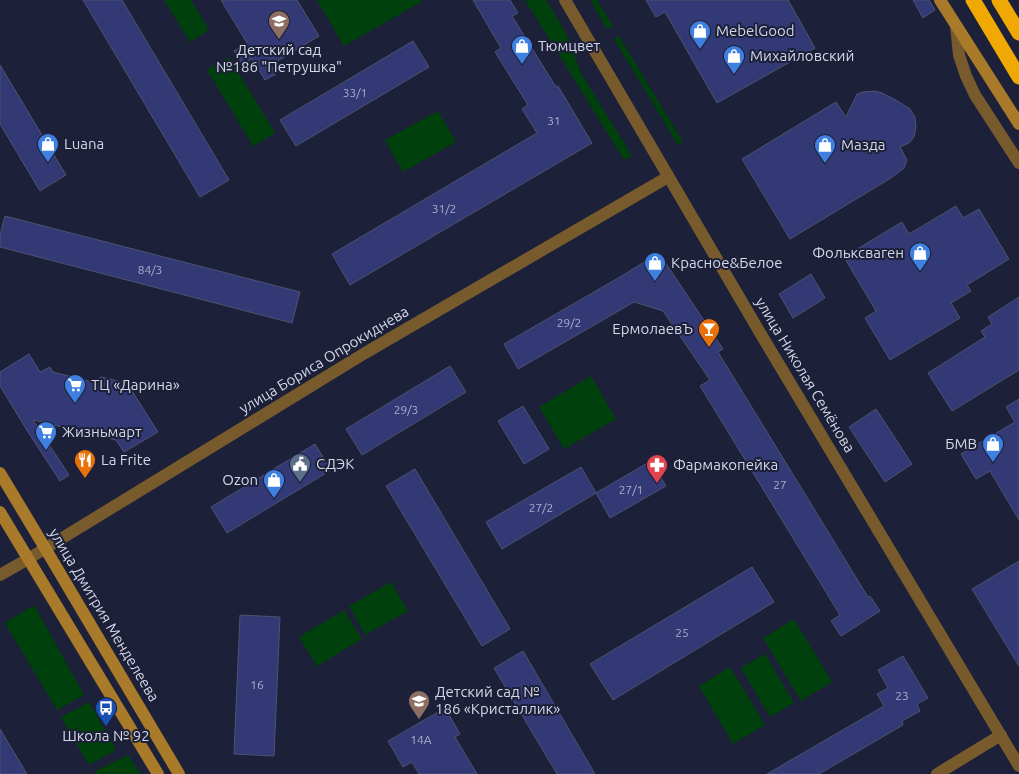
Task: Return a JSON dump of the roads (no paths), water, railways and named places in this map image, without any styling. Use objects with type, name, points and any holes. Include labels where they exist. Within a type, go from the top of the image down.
[{"type":"highway","points":[[973,0],[1019,77]]},
{"type":"highway","points":[[1000,0],[1019,33]]},
{"type":"street","name":"улица Николая Семёнова","points":[[565,0],[668,177],[1019,766]]},
{"type":"street","points":[[940,0],[1019,124]]},
{"type":"street","points":[[956,26],[960,55],[966,76],[975,95],[1019,163]]},
{"type":"street","name":"улица Бориса Опрокиднева","points":[[0,575],[365,353],[668,177]]},
{"type":"street","name":"улица Дмитрия Менделеева","points":[[0,473],[179,774]]},
{"type":"street","points":[[0,512],[158,774]]},
{"type":"street","points":[[937,774],[1001,735]]},
{"type":"place","name":"Детский сад №186 \"Петрушка\"","points":[[279,40]]},
{"type":"place","name":"MebelGood","points":[[700,50]]},
{"type":"place","name":"Тюмцвет","points":[[522,65]]},
{"type":"place","name":"Михайловский","points":[[734,75]]},
{"type":"place","name":"Luana","points":[[48,163]]},
{"type":"place","name":"Мазда","points":[[825,164]]},
{"type":"place","name":"Фольксваген","points":[[920,272]]},
{"type":"place","name":"Красное&Белое","points":[[655,282]]},
{"type":"place","name":"ЕрмолаевЪ","points":[[709,348]]},
{"type":"place","name":"ТЦ «Дарина»","points":[[75,404]]},
{"type":"place","name":"Жизньмарт","points":[[46,451]]},
{"type":"place","name":"БМВ","points":[[993,463]]},
{"type":"place","name":"La Frite","points":[[85,479]]},
{"type":"place","name":"СДЭК","points":[[300,483]]},
{"type":"place","name":"Фармакопейка","points":[[657,484]]},
{"type":"place","name":"Ozon","points":[[274,499]]},
{"type":"place","name":"Детский сад № 186 «Кристаллик»","points":[[419,720]]},
{"type":"place","name":"Школа № 92","points":[[106,727]]}]
